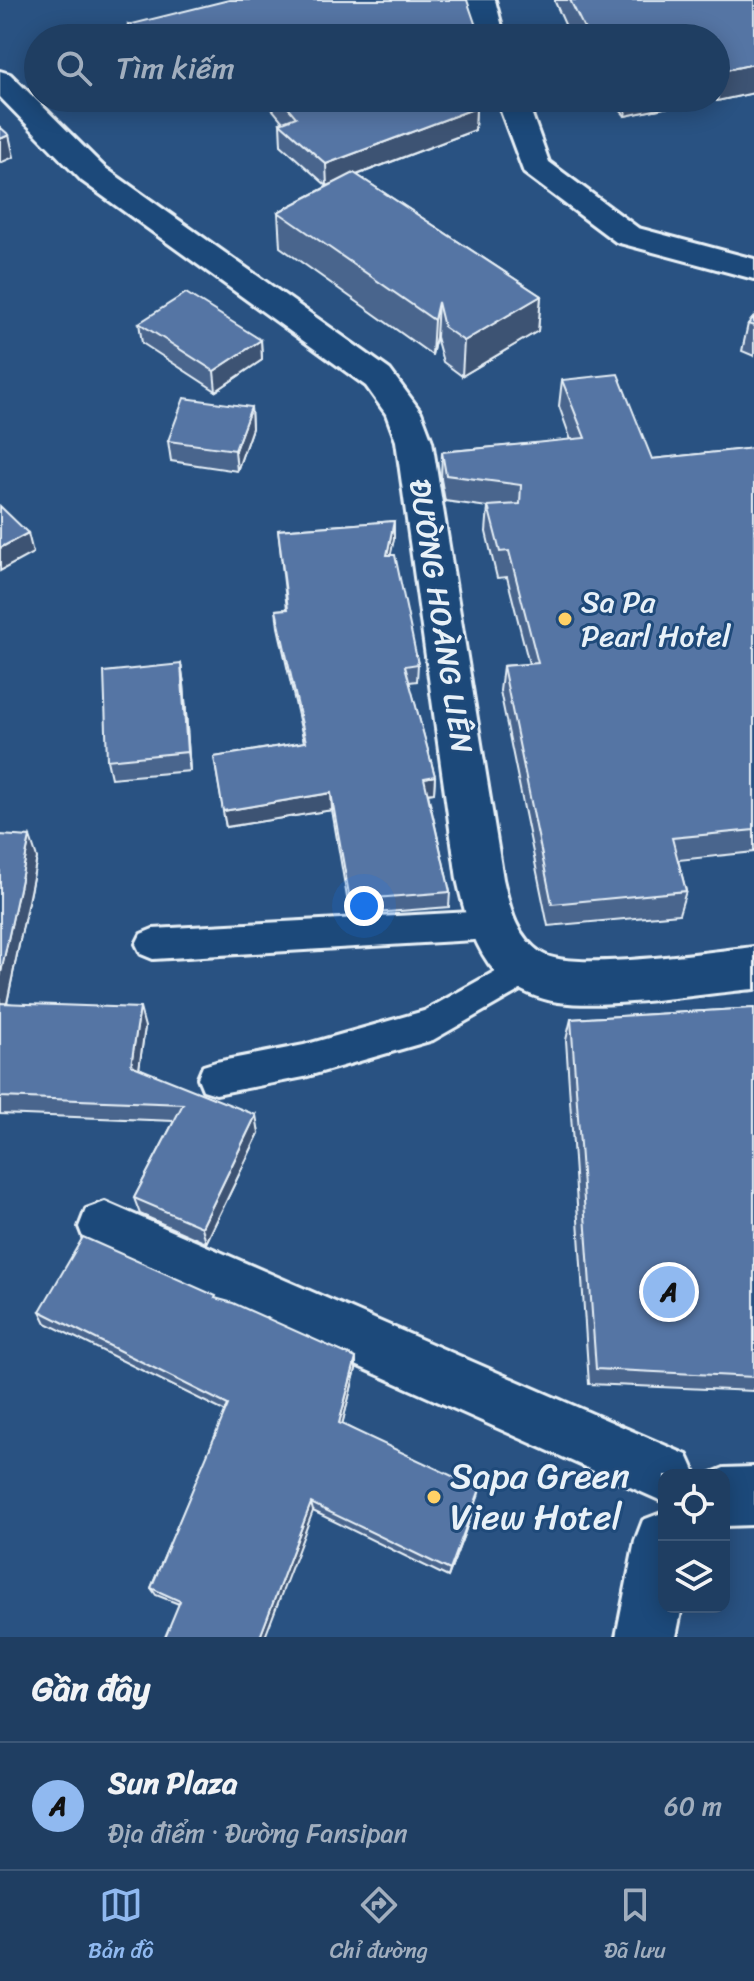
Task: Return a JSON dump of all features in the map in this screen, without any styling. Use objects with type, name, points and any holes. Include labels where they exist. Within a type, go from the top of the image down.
[{"type":"main road","points":[[481,0],[487,24]]},
{"type":"main road","name":"ĐƯỜNG HOÀNG LIÊN","points":[[0,80],[24,104]]},
{"type":"main road","name":"ĐƯỜNG HOÀNG LIÊN","points":[[32,112],[93,174],[378,378],[403,412],[414,441],[480,879],[491,925],[507,952],[526,969]]},
{"type":"main road","points":[[516,112],[535,166],[627,235],[754,269]]},
{"type":"main road","points":[[526,969],[556,981],[599,982],[754,968]]},
{"type":"main road","points":[[105,1227],[658,1471]]},
{"type":"main road","points":[[730,1497],[754,1496]]},
{"type":"main road","points":[[646,1637],[658,1573]]},
{"type":"lane","points":[[153,944],[491,925]]},
{"type":"lane","points":[[216,1078],[304,1061],[433,1024],[526,969]]},
{"type":"building","points":[[229,0],[467,0],[475,24],[132,24]]},
{"type":"building","points":[[570,0],[754,0],[754,64],[730,69],[730,24],[582,24]]},
{"type":"building","points":[[292,112],[465,112],[326,164],[280,123],[296,117]]},
{"type":"building","points":[[0,127],[9,135],[0,139]]},
{"type":"building","points":[[354,173],[541,296],[464,341],[444,327],[438,302],[434,320],[278,212]]},
{"type":"building","points":[[186,293],[261,340],[214,371],[139,323]]},
{"type":"building","points":[[618,374],[652,459],[754,448],[754,830],[672,838],[686,891],[552,904],[503,666],[538,663],[509,551],[500,552],[488,506],[520,504],[521,485],[446,475],[442,452],[585,438],[562,380]]},
{"type":"building","points":[[184,398],[251,407],[235,450],[168,441]]},
{"type":"building","points":[[0,506],[28,533],[0,548]]},
{"type":"building","points":[[394,521],[387,555],[395,555],[418,664],[405,666],[435,776],[424,778],[450,892],[350,900],[331,793],[223,811],[214,757],[306,742],[276,610],[288,609],[278,530]]},
{"type":"building","points":[[181,664],[187,752],[107,760],[104,672]]},
{"type":"building","points":[[0,835],[30,837],[0,977]]},
{"type":"building","points":[[0,1003],[140,1008],[131,1065],[256,1115],[202,1227],[134,1198],[183,1104],[0,1097]]},
{"type":"building","points":[[754,1008],[754,1377],[596,1369],[571,1019]]},
{"type":"building","points":[[83,1237],[356,1358],[339,1423],[480,1489],[450,1570],[311,1503],[260,1637],[165,1637],[180,1601],[151,1588],[228,1405],[40,1311]]},
{"type":"place","name":"Sa Pa Pearl Hotel","points":[[565,619]]},
{"type":"place","name":"Sun Plaza","points":[[669,1292]]},
{"type":"place","name":"Sapa Green View Hotel","points":[[434,1497]]}]
